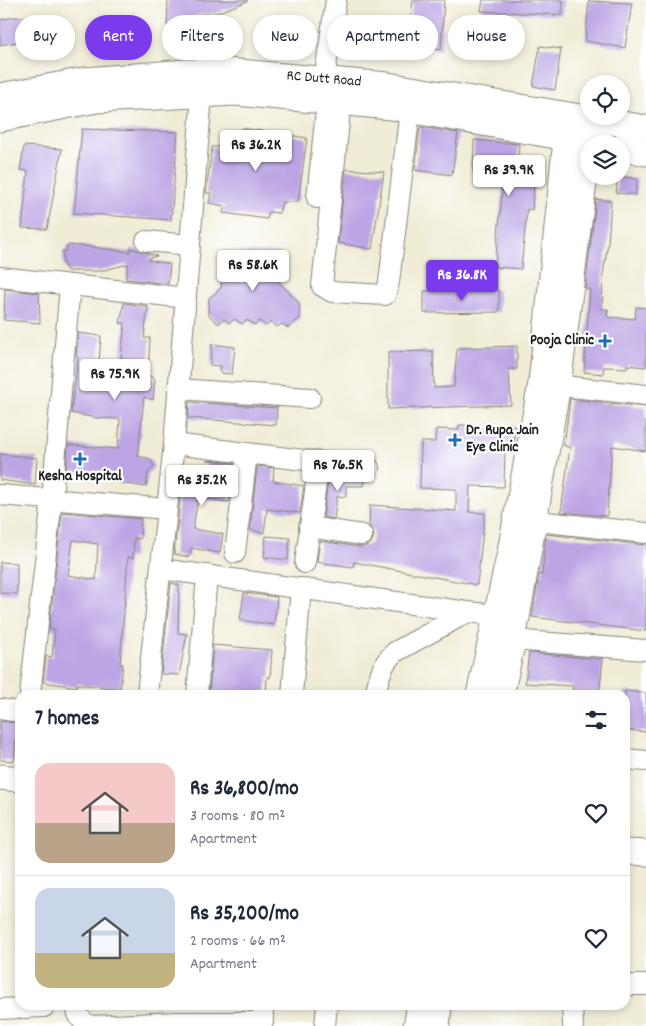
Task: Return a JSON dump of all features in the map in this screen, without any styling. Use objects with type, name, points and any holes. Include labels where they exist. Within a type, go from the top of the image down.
[{"type":"main road","name":"RC Dutt Road","points":[[0,96],[86,80],[205,71],[391,107],[585,135],[646,128]]},
{"type":"main road","name":"RC Dutt Road","points":[[0,119],[96,100],[236,93],[331,94],[388,85],[585,135]]},
{"type":"main road","points":[[630,150],[646,153]]},
{"type":"main road","points":[[481,690],[500,631],[525,520],[549,384],[580,170]]},
{"type":"main road","points":[[500,631],[501,690]]},
{"type":"main road","points":[[0,777],[15,778]]},
{"type":"main road","points":[[0,791],[15,792]]},
{"type":"main road","points":[[630,838],[646,839]]},
{"type":"main road","points":[[630,852],[646,853]]},
{"type":"main road","points":[[416,1026],[419,1010]]},
{"type":"main road","points":[[437,1026],[439,1010]]},
{"type":"street","points":[[336,0],[322,286],[332,292],[385,294],[389,282],[410,110]]},
{"type":"street","points":[[148,690],[174,444],[202,94]]},
{"type":"street","points":[[312,247],[331,94]]},
{"type":"street","points":[[146,241],[190,244]]},
{"type":"street","points":[[0,277],[186,298]]},
{"type":"street","points":[[31,690],[52,499],[70,285]]},
{"type":"street","points":[[549,384],[646,394]]},
{"type":"street","points":[[178,389],[310,398]]},
{"type":"street","points":[[174,444],[370,468]]},
{"type":"street","points":[[235,553],[247,454]]},
{"type":"street","points":[[305,563],[319,462]]},
{"type":"street","points":[[0,495],[167,509]]},
{"type":"street","points":[[525,520],[646,533]]},
{"type":"street","points":[[310,528],[362,535]]},
{"type":"street","points":[[161,568],[468,612],[500,631],[646,650]]},
{"type":"street","points":[[197,690],[207,575]]},
{"type":"street","points":[[292,690],[301,588]]},
{"type":"street","points":[[376,690],[380,673],[387,659],[395,652],[468,612]]},
{"type":"street","points":[[0,709],[15,711]]},
{"type":"street","points":[[630,759],[646,761]]},
{"type":"street","points":[[630,986],[646,985]]},
{"type":"street","points":[[0,1009],[45,1013]]},
{"type":"street","points":[[77,1010],[79,1017],[85,1024],[92,1026],[175,1013],[263,1022],[263,1010]]},
{"type":"street","points":[[325,1026],[327,1010]]},
{"type":"street","points":[[572,1010],[573,1026]]},
{"type":"building","points":[[168,0],[248,1],[216,13],[167,15]]},
{"type":"building","points":[[413,0],[444,0],[441,50],[438,50],[438,15],[411,15]]},
{"type":"building","points":[[483,0],[563,0],[562,15],[481,11]]},
{"type":"building","points":[[589,1],[632,3],[625,48],[585,41]]},
{"type":"building","points":[[15,17],[15,42],[0,45],[0,20]]},
{"type":"building","points":[[540,46],[561,49],[555,90],[533,86]]},
{"type":"building","points":[[420,127],[458,133],[452,175],[415,170]]},
{"type":"building","points":[[242,128],[307,138],[298,202],[282,202],[279,213],[269,212],[267,219],[223,213],[225,206],[209,203],[211,193],[206,193],[212,147],[218,147],[222,135],[233,136],[234,130],[240,131]]},
{"type":"building","points":[[82,129],[178,132],[171,220],[74,213]]},
{"type":"building","points":[[474,140],[519,144],[518,159],[536,160],[532,210],[527,209],[521,269],[495,267],[505,161],[488,173],[473,172]]},
{"type":"building","points":[[24,146],[62,149],[47,229],[22,228],[28,171],[20,170]]},
{"type":"building","points":[[346,169],[384,172],[372,249],[338,243]]},
{"type":"building","points":[[630,178],[637,179],[636,195],[616,193],[617,185],[630,185]]},
{"type":"building","points":[[596,199],[611,201],[608,244],[603,274],[602,309],[608,309],[607,317],[635,319],[636,307],[646,308],[646,367],[627,365],[627,368],[604,367],[603,374],[584,372],[590,289],[585,289]]},
{"type":"building","points":[[68,245],[130,252],[130,248],[157,256],[148,260],[170,264],[168,284],[126,279],[128,264],[100,271],[67,271],[63,263],[63,251],[66,251]]},
{"type":"building","points":[[224,252],[281,253],[279,282],[299,303],[300,318],[288,328],[282,324],[277,327],[271,322],[266,326],[260,321],[255,325],[247,320],[242,324],[235,319],[229,323],[224,319],[218,324],[208,314],[209,298],[221,288]]},
{"type":"building","points":[[5,289],[39,293],[40,323],[4,320]]},
{"type":"building","points":[[499,290],[499,312],[424,313],[424,291]]},
{"type":"building","points":[[124,303],[148,306],[144,338],[150,338],[148,375],[155,379],[153,400],[144,397],[138,456],[150,459],[154,467],[148,473],[146,487],[109,481],[110,475],[66,471],[68,445],[118,449],[120,419],[97,418],[71,413],[78,357],[76,356],[78,333],[101,336],[99,363],[120,367],[125,323],[120,323]]},
{"type":"building","points":[[212,344],[235,347],[232,374],[220,373],[221,366],[210,365]]},
{"type":"building","points":[[517,346],[517,369],[509,369],[511,405],[388,409],[388,352],[433,351],[434,388],[454,387],[457,348]]},
{"type":"building","points":[[570,399],[646,407],[646,451],[612,446],[607,516],[561,512],[570,447],[564,446]]},
{"type":"building","points":[[189,402],[277,408],[276,425],[188,418]]},
{"type":"building","points":[[459,425],[475,425],[476,430],[504,431],[504,425],[515,426],[514,449],[505,449],[504,487],[470,486],[469,512],[485,513],[477,585],[354,562],[353,567],[317,562],[320,541],[360,547],[371,543],[374,536],[373,530],[369,526],[370,505],[456,511],[456,489],[420,488],[421,442],[435,442],[436,429],[459,430]]},
{"type":"building","points":[[0,454],[37,458],[35,485],[0,480]]},
{"type":"building","points":[[207,460],[234,463],[229,502],[198,498],[193,529],[223,534],[220,553],[191,548],[189,557],[174,554],[183,473],[205,476]]},
{"type":"building","points":[[257,466],[274,468],[273,481],[304,486],[300,513],[267,509],[264,533],[250,530]]},
{"type":"building","points":[[329,475],[365,479],[364,486],[346,486],[346,497],[337,496],[334,519],[323,517]]},
{"type":"building","points":[[62,512],[141,519],[140,539],[134,538],[133,558],[128,557],[120,664],[123,664],[120,689],[77,684],[77,687],[43,682],[46,656],[52,657],[55,630],[49,629]],"holes":[[[73,540],[98,544],[96,580],[68,575]]]},
{"type":"building","points":[[546,534],[646,545],[646,631],[532,617],[539,574],[542,575]]},
{"type":"building","points":[[266,536],[290,538],[288,560],[264,557]]},
{"type":"building","points":[[0,562],[17,563],[17,594],[0,593]]},
{"type":"building","points":[[171,583],[179,585],[178,633],[187,634],[179,675],[161,674]]},
{"type":"building","points":[[244,593],[277,597],[274,625],[240,620]]},
{"type":"building","points":[[213,645],[272,650],[270,678],[267,677],[266,690],[209,690]]},
{"type":"building","points":[[529,653],[603,659],[600,690],[573,690],[573,686],[525,683]]},
{"type":"building","points":[[630,691],[646,693],[646,732],[630,730]]},
{"type":"building","points":[[0,721],[15,723],[14,761],[0,760]]},
{"type":"place","name":"Pooja Clinic","points":[[605,341]]},
{"type":"place","name":"Dr. Rupa Jain Eye Clinic","points":[[455,440]]},
{"type":"place","name":"Kesha Hospital","points":[[80,459]]}]
